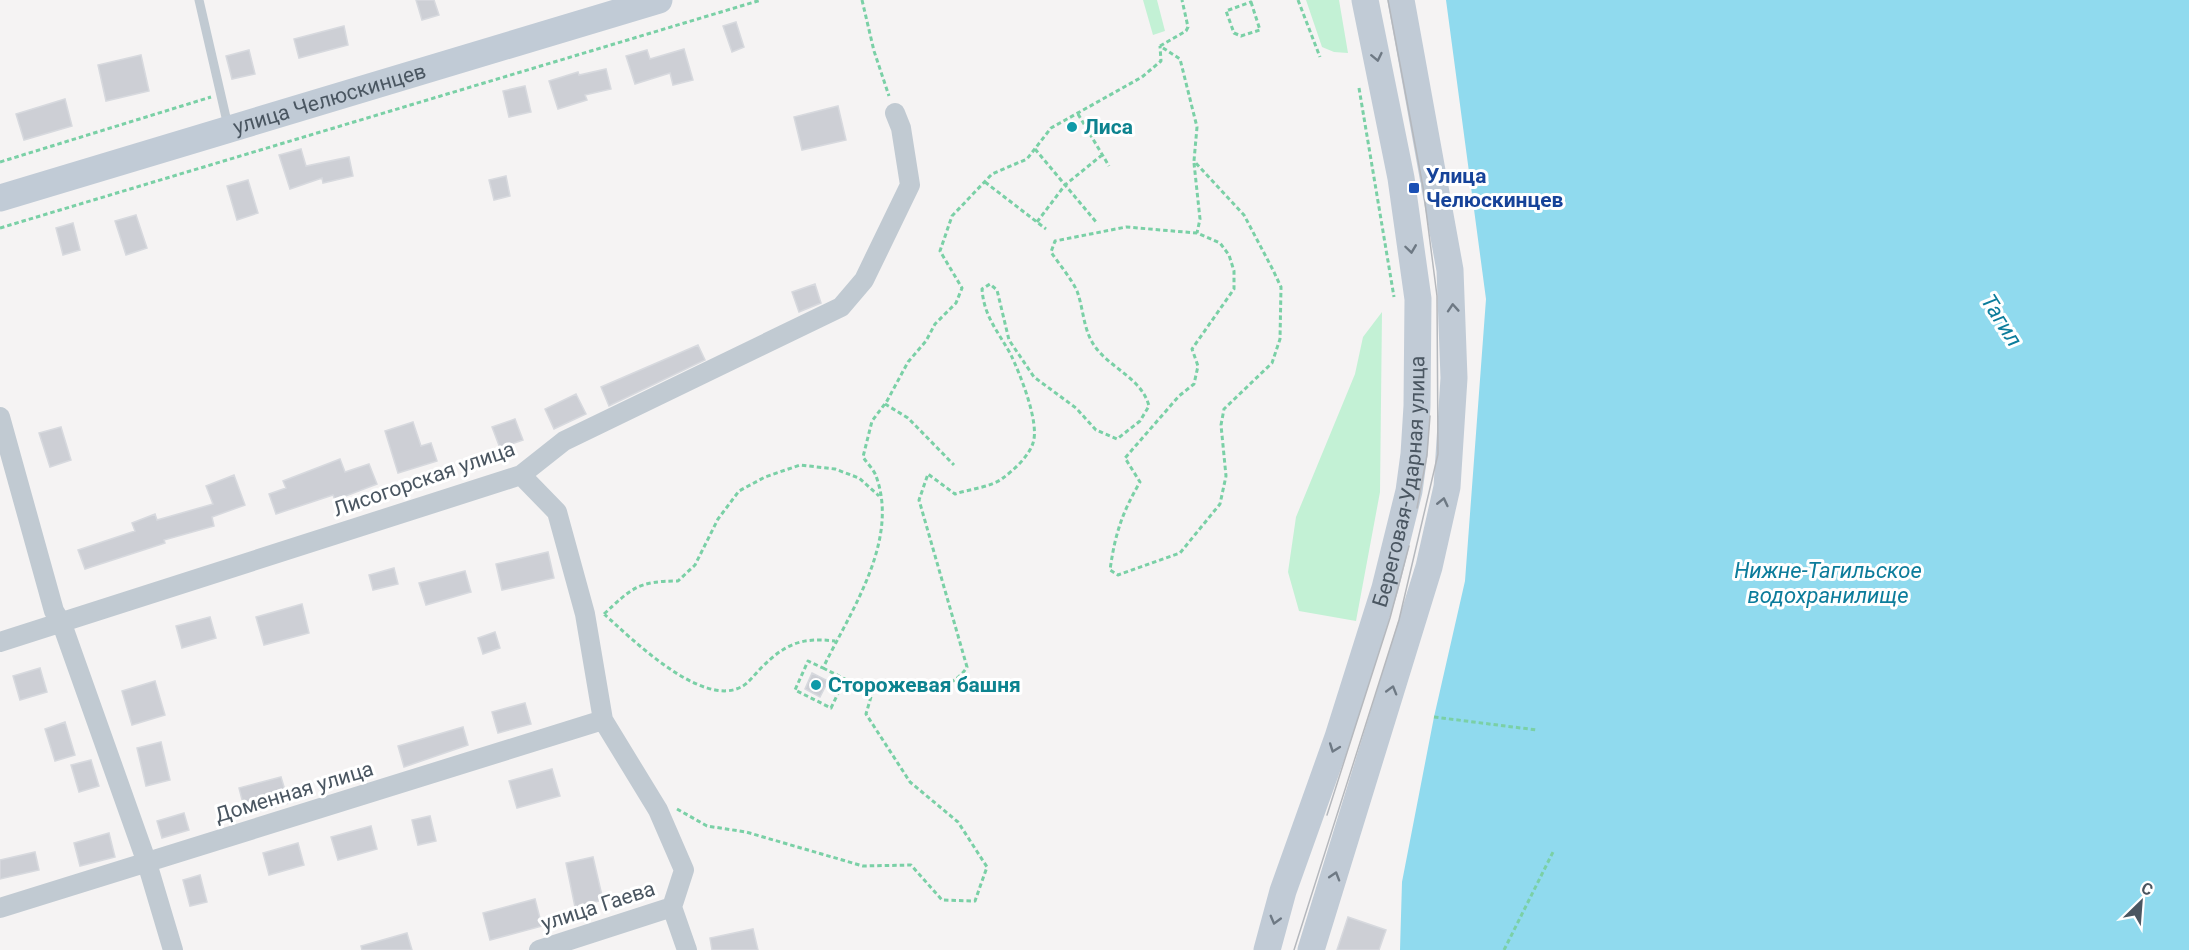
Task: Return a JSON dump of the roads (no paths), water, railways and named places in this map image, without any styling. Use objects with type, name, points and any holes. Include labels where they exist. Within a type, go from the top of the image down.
[{"type":"main road","name":"улица Челюскинцев","points":[[0,198],[659,0]]},
{"type":"main road","name":"Береговая-Ударная улица","points":[[1267,950],[1283,891],[1338,737],[1385,588],[1409,491],[1414,454],[1418,299],[1401,178],[1365,0]]},
{"type":"main road","name":"Береговая-Ударная улица","points":[[1311,950],[1422,590],[1447,487],[1454,378],[1450,270],[1401,0]]},
{"type":"street","name":"Лисогорская улица","points":[[0,642],[521,475],[564,441],[841,307],[864,280],[910,184],[901,128],[895,113]]},
{"type":"street","points":[[0,417],[54,611],[62,624],[147,863],[173,950]]},
{"type":"street","points":[[521,475],[556,512],[595,614],[603,720],[658,810],[684,870],[672,907],[687,950]]},
{"type":"street","name":"Доменная улица","points":[[0,908],[603,720]]},
{"type":"street","name":"улица Гаева","points":[[539,950],[672,907]]},
{"type":"lane","points":[[199,0],[228,128]]},
{"type":"water","name":"Нижне-Тагильское водохранилище","points":[[1446,0],[2189,0],[2189,950],[1400,950],[1402,882],[1434,717],[1465,581],[1486,299]]},
{"type":"tram line","points":[[1294,950],[1399,620],[1438,454],[1437,296],[1423,187],[1388,0]]},
{"type":"tram line","points":[[1417,508],[1427,455],[1430,416]]},
{"type":"tram line","points":[[1327,815],[1390,618],[1409,546]]},
{"type":"place","name":"Лиса","points":[[1072,127]]},
{"type":"place","name":"Улица Челюскинцев","points":[[1414,188]]},
{"type":"place","name":"Сторожевая башня","points":[[816,685]]},
{"type":"water label","name":"Тагил","points":[[2002,320]]}]
